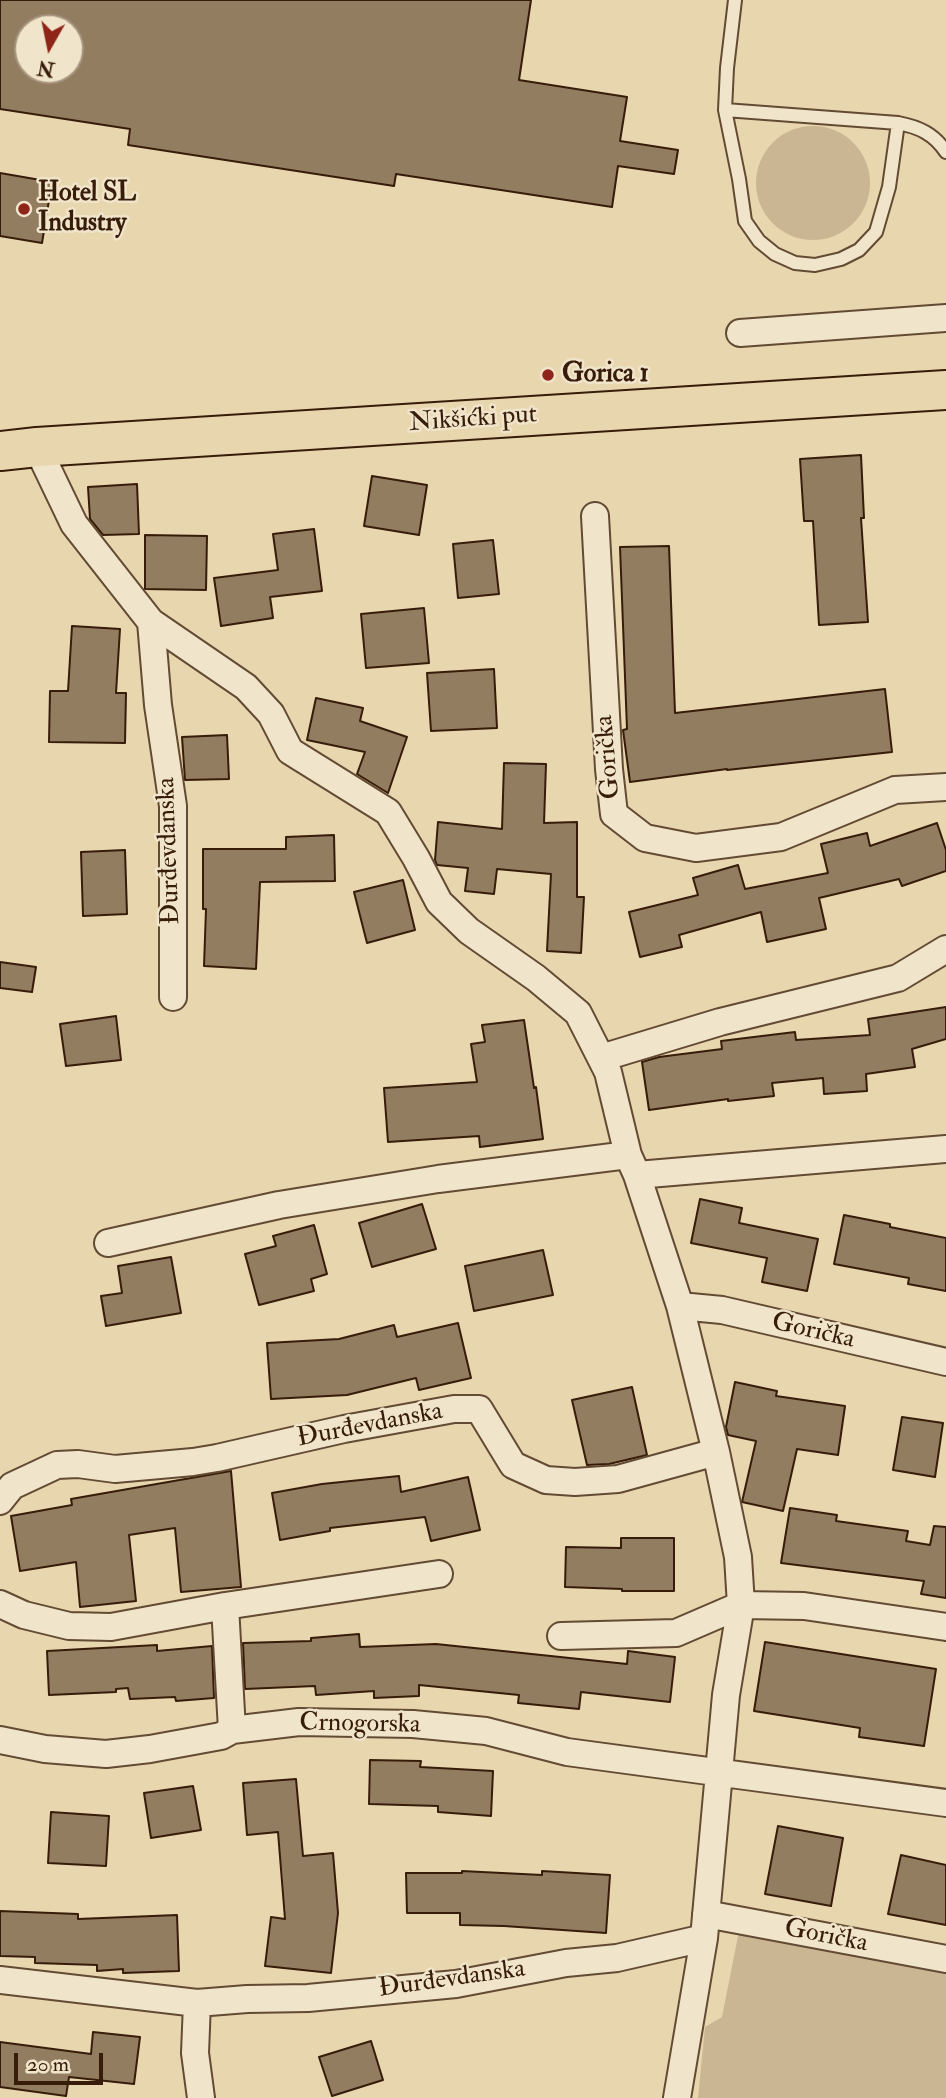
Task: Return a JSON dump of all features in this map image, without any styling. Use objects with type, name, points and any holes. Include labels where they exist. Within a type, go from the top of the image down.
[{"type":"main road","name":"Nikšićki put","points":[[18,449],[946,390]]},
{"type":"street","points":[[740,333],[946,318]]},
{"type":"street","points":[[18,449],[151,622],[246,687],[271,714],[290,751],[388,811],[439,902],[469,931],[536,978],[578,1013],[608,1072],[633,1165],[680,1306],[716,1452],[738,1558],[741,1605],[726,1695],[705,1926],[677,2098]]},
{"type":"street","name":"Gorička","points":[[595,516],[608,769],[614,814],[645,838],[695,848],[781,837],[895,790],[946,787]]},
{"type":"street","name":"Đurđevdanska","points":[[151,622],[158,705],[173,806],[173,998]]},
{"type":"street","points":[[601,1058],[720,1022],[898,978],[946,949]]},
{"type":"street","points":[[108,1243],[279,1205],[438,1179],[633,1165],[946,1149]]},
{"type":"street","name":"Gorička","points":[[680,1306],[722,1310],[946,1362]]},
{"type":"street","name":"Đurđevdanska","points":[[0,1501],[12,1486],[57,1465],[78,1464],[115,1469],[205,1460],[344,1429],[454,1409],[479,1409],[513,1465],[546,1480],[575,1482],[618,1479],[716,1452]]},
{"type":"street","points":[[0,1604],[24,1615],[69,1626],[111,1628],[225,1606],[439,1574]]},
{"type":"street","points":[[561,1636],[676,1633],[741,1605],[804,1606],[946,1627]]},
{"type":"street","points":[[225,1606],[232,1730]]},
{"type":"street","name":"Crnogorska","points":[[0,1740],[45,1749],[106,1754],[221,1736],[232,1730],[299,1722],[413,1724],[486,1731],[567,1752],[720,1772]]},
{"type":"street","points":[[720,1772],[946,1803]]},
{"type":"street","name":"Đurđevdanska","points":[[197,2003],[308,1998],[456,1984],[566,1962],[617,1958],[705,1926]]},
{"type":"street","name":"Gorička","points":[[705,1926],[946,1959]]},
{"type":"street","points":[[0,1980],[197,2003],[195,2053],[201,2098]]},
{"type":"lane","points":[[735,0],[725,110],[745,221],[759,241],[775,254],[795,263],[815,265],[841,260],[859,250],[876,232],[889,187],[898,123]]},
{"type":"lane","points":[[725,110],[898,123],[915,127],[938,139],[946,152]]},
{"type":"shaded area","points":[[813,126],[835,130],[845,135],[861,151],[866,161],[870,183],[866,205],[861,215],[845,231],[835,236],[813,240],[791,236],[781,231],[765,215],[760,205],[756,183],[760,161],[765,151],[781,135],[791,130]]},
{"type":"shaded area","points":[[739,1931],[913,1964],[946,1973],[946,2098],[698,2098],[705,2027],[722,2017]]},
{"type":"building","points":[[0,0],[531,0],[519,80],[627,97],[620,141],[678,150],[674,174],[618,166],[612,207],[396,174],[394,186],[128,145],[130,129],[0,109]]},
{"type":"building","name":"Hotel SL Industry","points":[[0,173],[52,182],[42,243],[0,236]]},
{"type":"building","points":[[861,455],[864,518],[861,518],[868,622],[819,625],[813,521],[804,521],[800,459]]},
{"type":"building","points":[[372,476],[427,485],[419,535],[364,526]]},
{"type":"building","points":[[137,484],[139,534],[103,535],[90,519],[88,487]]},
{"type":"building","points":[[314,529],[322,591],[270,597],[273,618],[221,626],[214,578],[278,570],[273,534]]},
{"type":"building","points":[[145,535],[207,536],[206,590],[145,589]]},
{"type":"building","points":[[493,540],[499,594],[458,598],[453,544]]},
{"type":"building","points":[[669,546],[675,713],[885,689],[892,752],[630,782],[623,730],[627,729],[620,547]]},
{"type":"building","points":[[424,608],[429,663],[366,668],[361,614]]},
{"type":"building","points":[[72,626],[120,629],[116,693],[126,693],[125,743],[49,742],[50,691],[68,691]]},
{"type":"building","points":[[494,669],[497,728],[431,731],[427,673]]},
{"type":"building","points":[[316,698],[363,708],[360,721],[407,737],[388,793],[357,774],[365,752],[307,740]]},
{"type":"building","points":[[227,735],[229,779],[185,780],[182,737]]},
{"type":"building","points":[[504,763],[546,764],[544,823],[577,822],[577,897],[584,897],[581,953],[547,951],[551,874],[497,869],[494,894],[465,891],[468,868],[437,865],[435,860],[438,822],[502,829]]},
{"type":"building","points":[[937,823],[946,850],[946,871],[902,886],[899,879],[819,898],[826,929],[767,942],[761,912],[679,935],[682,947],[640,957],[629,912],[698,895],[693,878],[738,865],[745,889],[828,873],[821,844],[867,833],[870,846]]},
{"type":"building","points":[[334,835],[335,881],[260,882],[256,969],[204,966],[206,909],[203,909],[203,849],[286,849],[286,837]]},
{"type":"building","points":[[125,850],[127,914],[83,916],[81,852]]},
{"type":"building","points":[[403,880],[415,930],[367,943],[354,892]]},
{"type":"building","points":[[0,962],[36,967],[32,992],[0,988]]},
{"type":"building","points":[[946,1007],[946,1039],[912,1049],[915,1067],[866,1074],[867,1091],[824,1094],[823,1078],[772,1083],[774,1096],[728,1099],[649,1110],[642,1062],[659,1057],[722,1049],[721,1041],[795,1032],[796,1040],[870,1035],[868,1019]]},
{"type":"building","points":[[116,1016],[121,1060],[66,1066],[60,1024]]},
{"type":"building","points":[[524,1020],[543,1139],[480,1147],[479,1136],[388,1142],[384,1088],[477,1082],[471,1044],[485,1042],[482,1025]]},
{"type":"building","points":[[700,1199],[742,1208],[739,1223],[818,1239],[807,1291],[762,1282],[767,1258],[691,1243]]},
{"type":"building","points":[[422,1204],[436,1249],[372,1267],[359,1223]]},
{"type":"building","points":[[844,1215],[946,1238],[946,1291],[908,1284],[909,1278],[834,1264]]},
{"type":"building","points":[[314,1225],[327,1274],[311,1279],[314,1291],[259,1305],[245,1254],[276,1246],[273,1236]]},
{"type":"building","points":[[543,1250],[553,1295],[474,1311],[465,1266]]},
{"type":"building","points":[[171,1257],[181,1313],[106,1326],[101,1296],[122,1293],[118,1266]]},
{"type":"building","points":[[458,1323],[471,1378],[419,1390],[416,1378],[347,1395],[271,1399],[267,1343],[339,1339],[394,1325],[397,1337]]},
{"type":"building","points":[[735,1382],[777,1391],[776,1396],[845,1406],[838,1455],[797,1449],[783,1511],[742,1502],[756,1441],[728,1435],[726,1427]]},
{"type":"building","points":[[632,1387],[647,1455],[609,1464],[587,1465],[572,1400]]},
{"type":"building","points":[[902,1417],[943,1423],[935,1477],[893,1470]]},
{"type":"building","points":[[231,1471],[241,1587],[181,1592],[175,1528],[129,1535],[136,1601],[80,1607],[76,1562],[20,1571],[11,1516],[72,1505],[71,1499]]},
{"type":"building","points":[[399,1476],[401,1492],[468,1477],[480,1530],[431,1541],[425,1517],[330,1528],[330,1531],[280,1540],[272,1493],[322,1484]]},
{"type":"building","points":[[790,1508],[837,1515],[836,1521],[908,1531],[906,1541],[930,1545],[934,1526],[946,1527],[946,1598],[921,1594],[924,1581],[781,1563]]},
{"type":"building","points":[[621,1538],[674,1538],[674,1591],[565,1587],[566,1547],[621,1548]]},
{"type":"building","points":[[359,1634],[360,1647],[436,1644],[627,1664],[628,1651],[675,1657],[670,1702],[581,1692],[579,1709],[518,1703],[519,1695],[419,1685],[419,1696],[374,1698],[374,1691],[316,1695],[315,1686],[245,1689],[243,1643],[311,1641],[311,1638]]},
{"type":"building","points":[[765,1642],[936,1669],[924,1746],[859,1737],[860,1728],[754,1711]]},
{"type":"building","points":[[157,1645],[157,1651],[212,1646],[214,1698],[176,1701],[175,1697],[130,1699],[128,1688],[116,1689],[116,1692],[49,1695],[47,1651]]},
{"type":"building","points":[[370,1760],[421,1761],[420,1767],[493,1771],[491,1816],[438,1812],[438,1806],[369,1804]]},
{"type":"building","points":[[296,1779],[303,1856],[333,1853],[338,1913],[331,1973],[265,1966],[271,1917],[285,1919],[278,1832],[247,1835],[243,1783]]},
{"type":"building","points":[[193,1786],[201,1830],[151,1838],[144,1793]]},
{"type":"building","points":[[51,1812],[109,1816],[106,1866],[48,1863]]},
{"type":"building","points":[[778,1826],[843,1838],[831,1906],[765,1894]]},
{"type":"building","points":[[901,1855],[946,1865],[946,1925],[888,1914]]},
{"type":"building","points":[[462,1871],[542,1875],[542,1871],[610,1875],[606,1933],[460,1925],[460,1913],[407,1913],[406,1873]]},
{"type":"building","points":[[0,1911],[78,1914],[78,1919],[177,1915],[179,1971],[97,1971],[97,1965],[35,1963],[35,1957],[0,1956]]},
{"type":"building","points":[[93,2032],[140,2037],[134,2084],[69,2077],[66,2096],[0,2087],[0,2042],[91,2054]]},
{"type":"building","points":[[371,2041],[383,2080],[332,2096],[319,2057]]},
{"type":"place","name":"Hotel SL Industry","points":[[24,209]]},
{"type":"place","name":"Gorica 1","points":[[548,375]]}]
